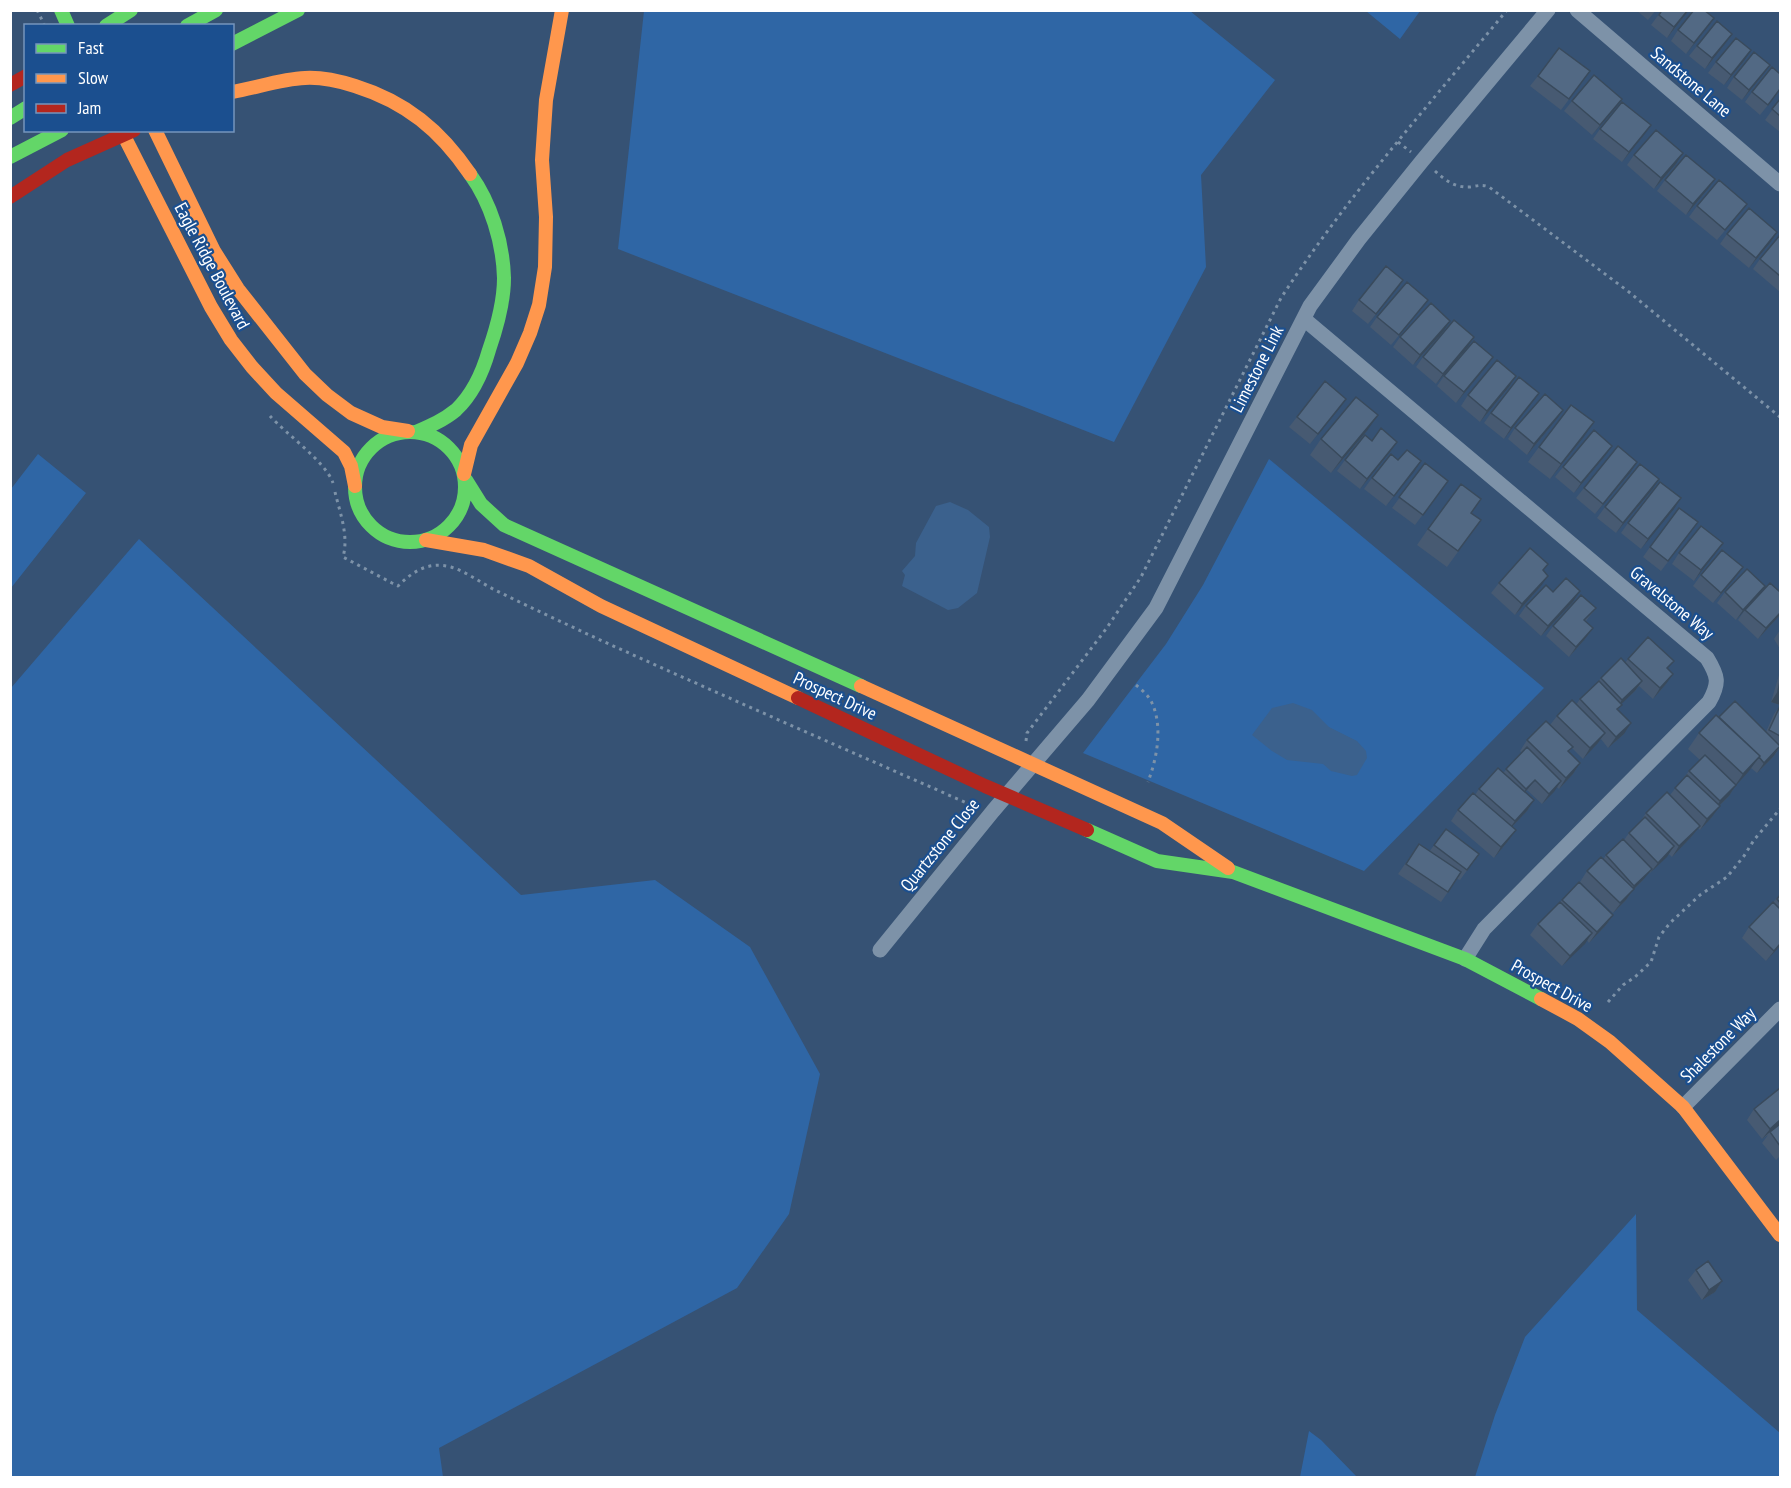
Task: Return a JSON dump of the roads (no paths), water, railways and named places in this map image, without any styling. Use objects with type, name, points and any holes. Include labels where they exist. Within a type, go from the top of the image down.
[{"type":"street","points":[[61,10],[67,24]]},
{"type":"street","points":[[103,23],[131,10]]},
{"type":"street","points":[[191,24],[216,10]]},
{"type":"street","points":[[234,43],[298,10]]},
{"type":"street","points":[[234,92],[304,78],[345,83],[386,96],[413,112],[436,132],[462,159],[484,195],[498,233],[504,277],[499,316],[480,374],[460,407],[449,416],[437,423],[392,435],[377,442],[365,454],[357,470],[355,486],[357,503],[364,518],[390,539],[406,542],[426,540],[438,535],[451,525],[460,512],[465,496],[465,477],[471,445],[517,363],[539,305],[545,267],[546,217],[542,160],[546,100],[562,10]]},
{"type":"street","name":"Limestone Link","points":[[1032,766],[1088,700],[1156,608],[1310,306],[1422,161],[1548,10]]},
{"type":"street","name":"Sandstone Lane","points":[[1577,10],[1780,184]]},
{"type":"street","points":[[10,85],[24,77]]},
{"type":"street","points":[[10,118],[24,109]]},
{"type":"street","points":[[10,157],[58,132]]},
{"type":"street","name":"Eagle Ridge Boulevard","points":[[122,132],[210,307],[231,340],[276,393],[344,452],[351,466],[355,486]]},
{"type":"street","points":[[10,197],[68,160],[130,132]]},
{"type":"street","name":"Eagle Ridge Boulevard","points":[[156,132],[214,251],[238,289],[305,374],[351,413],[382,427],[412,431]]},
{"type":"street","name":"Gravelstone Way","points":[[1304,319],[1707,658],[1717,678],[1716,690],[1709,702],[1484,929],[1465,959]]},
{"type":"street","points":[[412,431],[425,433],[440,440],[452,450],[461,464],[465,477]]},
{"type":"street","name":"Prospect Drive","points":[[465,477],[481,504],[504,525],[1162,823],[1233,872]]},
{"type":"street","name":"Prospect Drive","points":[[426,540],[482,550],[519,561],[601,606],[985,786],[1157,861],[1233,872],[1465,959],[1578,1019],[1610,1042],[1683,1107],[1780,1235]]},
{"type":"street","name":"Quartzstone Close","points":[[880,950],[1032,766]]},
{"type":"street","name":"Shalestone Way","points":[[1683,1107],[1780,1010]]}]
